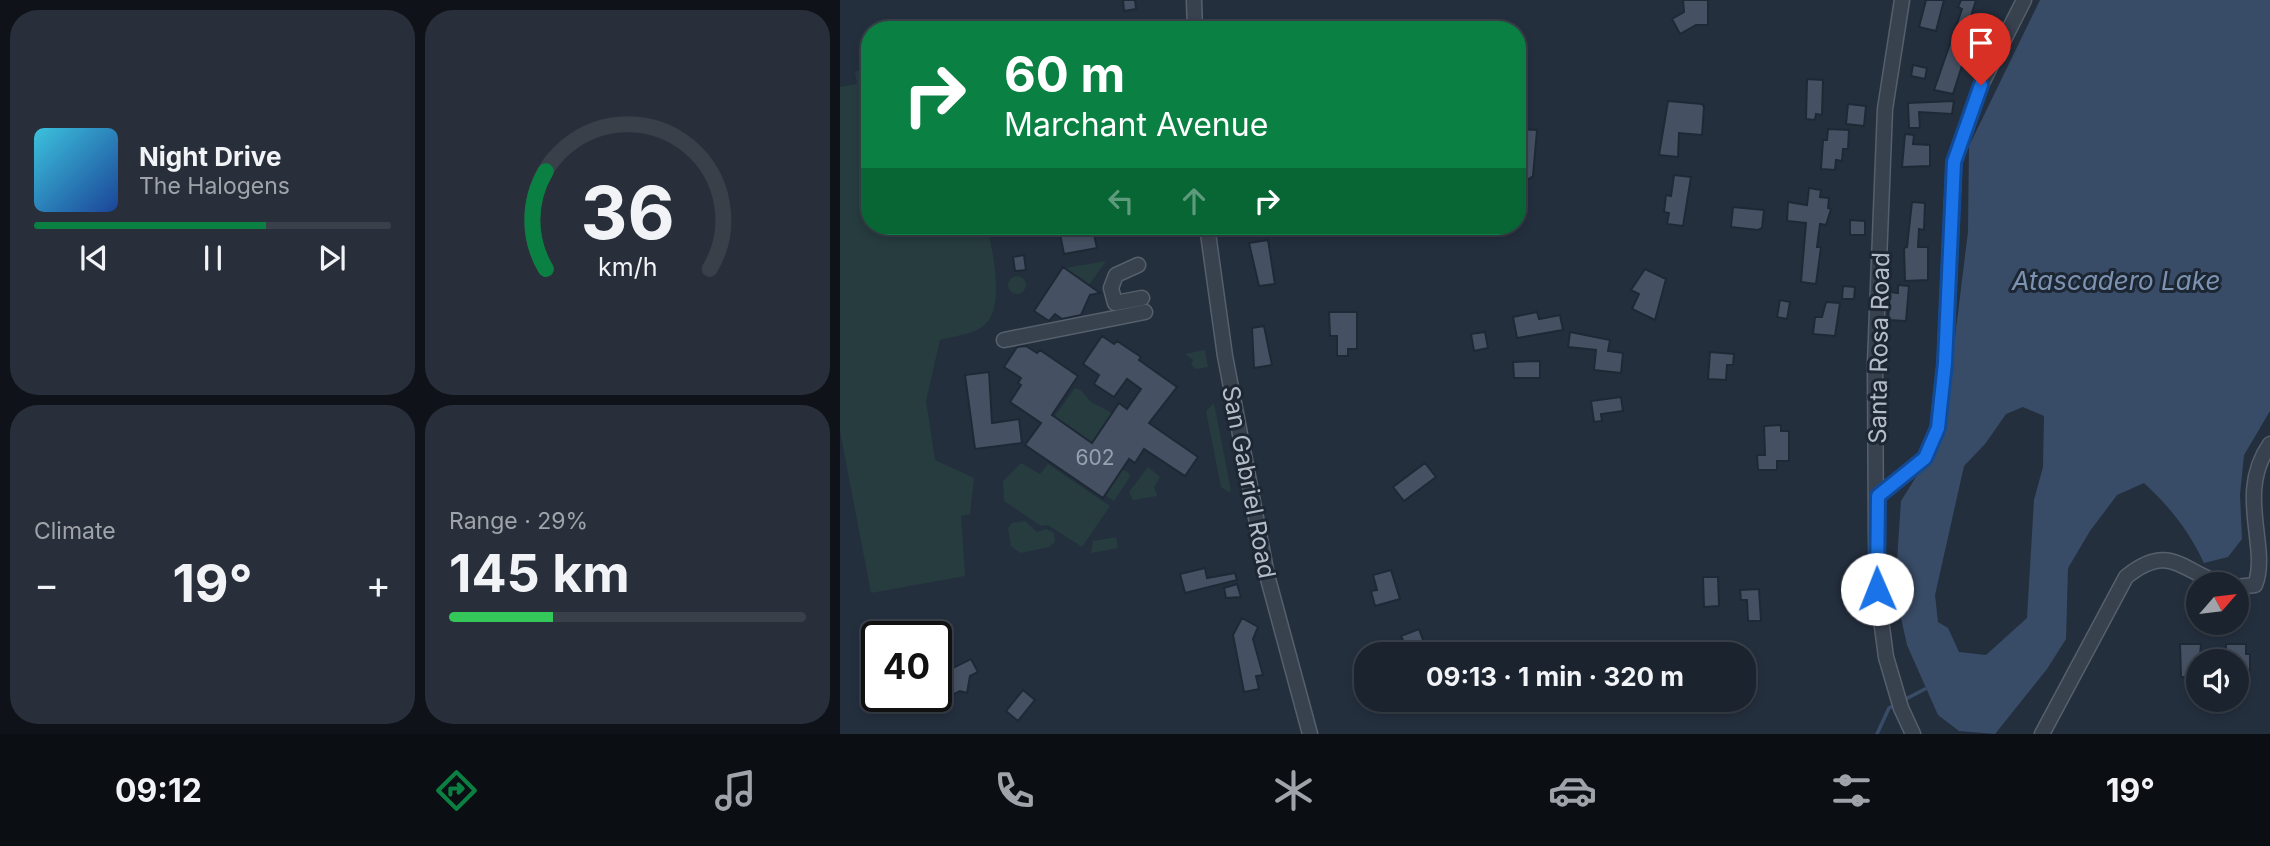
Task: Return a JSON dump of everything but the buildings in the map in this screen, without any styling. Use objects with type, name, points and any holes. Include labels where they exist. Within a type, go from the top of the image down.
[{"type":"street","points":[[1194,0],[1195,21]]},
{"type":"street","name":"Santa Rosa Road","points":[[1902,0],[1885,109],[1875,363],[1878,496],[1876,548],[1880,622],[1893,684],[1913,734]]},
{"type":"street","points":[[1878,496],[1925,458],[1938,428],[1945,363],[1954,162],[1981,85],[2024,0]]},
{"type":"street","name":"San Gabriel Road","points":[[1208,235],[1225,356],[1265,564],[1310,734]]},
{"type":"street","points":[[1004,340],[1143,305],[1115,303],[1111,288],[1116,275],[1138,265]]},
{"type":"street","points":[[2249,586],[2255,585],[2265,568],[2266,545],[2258,516],[2257,480],[2270,444]]},
{"type":"street","points":[[2042,734],[2126,577],[2146,563],[2160,559],[2177,561],[2198,572]]},
{"type":"green space","points":[[861,70],[861,235],[989,235],[996,279],[996,294],[990,319],[978,330],[940,340],[926,401],[935,460],[974,478],[970,514],[961,516],[965,576],[871,593],[840,431],[840,87],[857,84],[855,71]]},
{"type":"green space","points":[[1106,261],[1089,285],[1065,268]]},
{"type":"green space","points":[[1017,276],[1023,279],[1026,285],[1023,291],[1017,294],[1011,291],[1008,285],[1011,279]]},
{"type":"green space","points":[[1205,350],[1208,367],[1196,369],[1191,365],[1193,360],[1185,354]]},
{"type":"green space","points":[[1075,388],[1081,390],[1091,402],[1112,413],[1092,443],[1054,417]]},
{"type":"green space","points":[[1214,403],[1231,491],[1228,492],[1221,487],[1206,411]]},
{"type":"green space","points":[[1021,463],[1040,474],[1048,464],[1110,506],[1082,547],[1048,525],[1041,526],[1004,501],[1003,481]]},
{"type":"green space","points":[[1148,467],[1160,477],[1154,487],[1157,496],[1133,500],[1129,492]]},
{"type":"green space","points":[[1123,469],[1131,475],[1114,501],[1105,495]]},
{"type":"green space","points":[[1025,521],[1037,532],[1046,529],[1054,533],[1055,542],[1049,547],[1020,553],[1011,546],[1008,528],[1012,523]]},
{"type":"green space","points":[[1116,537],[1118,548],[1091,553],[1093,541]]},
{"type":"water","name":"Atascadero Lake","points":[[2040,0],[2270,0],[2270,411],[2244,455],[2240,495],[2242,539],[2228,557],[2204,563],[2178,520],[2144,483],[2117,495],[2090,531],[2068,568],[2066,639],[2047,669],[1995,734],[1959,731],[1938,715],[1907,645],[1895,591],[1901,501],[1943,434],[1968,232],[1969,146]],"holes":[[[2023,407],[2044,416],[2043,467],[2034,500],[2027,618],[1986,655],[1959,652],[1948,628],[1938,622],[1935,595],[1964,466],[1985,444],[2006,414]]]},
{"type":"waterway","points":[[1902,701],[1925,689]]},
{"type":"waterway","points":[[1877,734],[1889,708],[1895,705]]},
{"type":"route","points":[[1877,589],[1878,496],[1925,458],[1938,428],[1945,363],[1954,162],[1965,124],[1981,85]]}]
